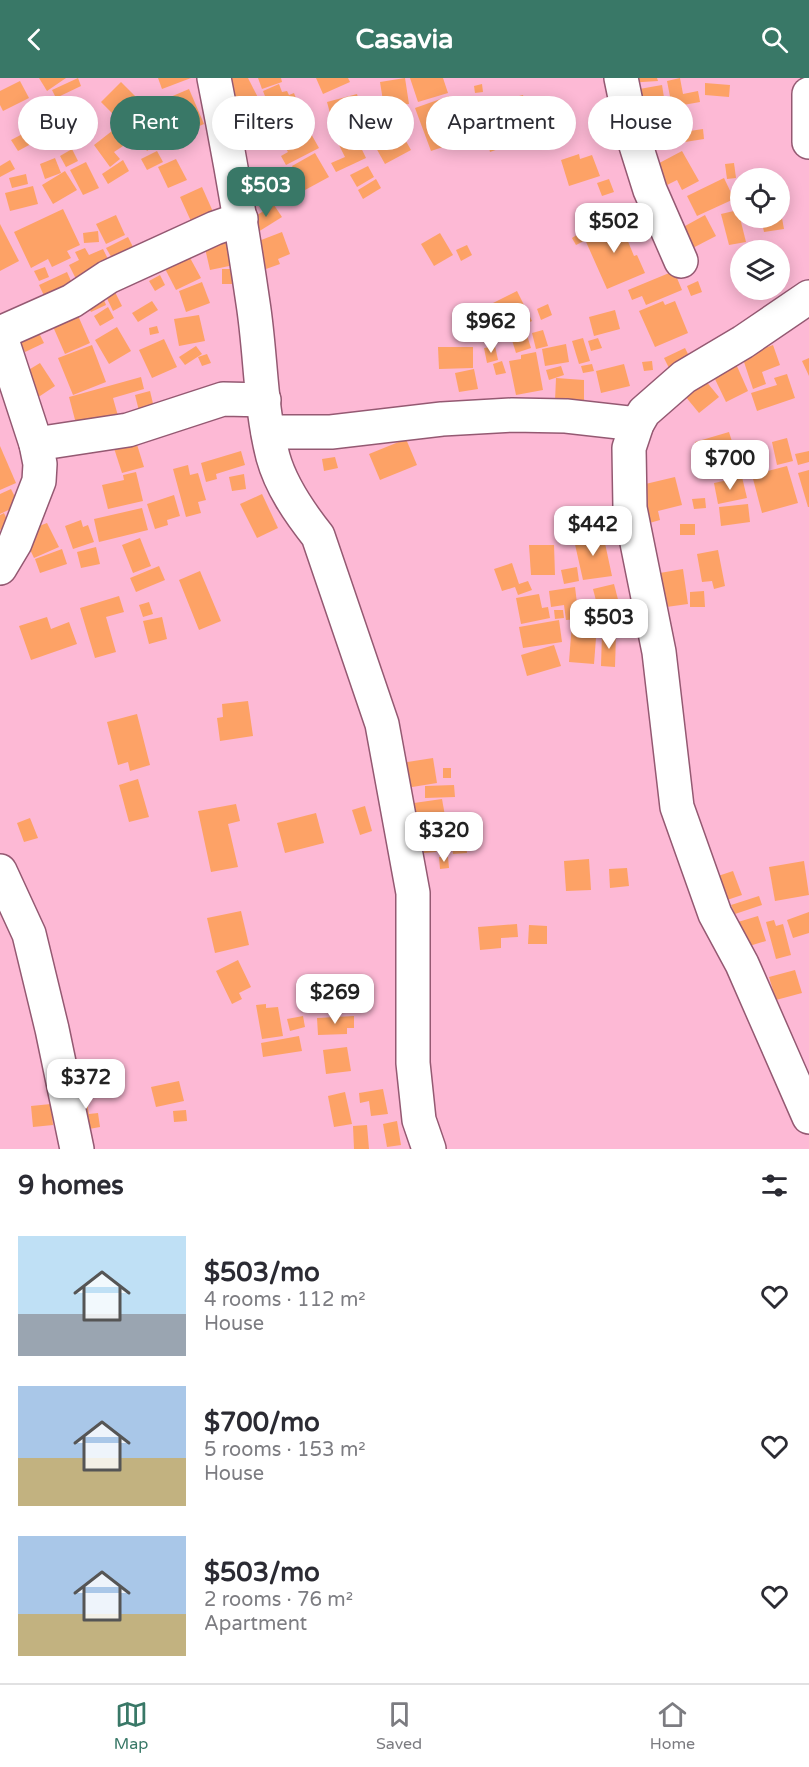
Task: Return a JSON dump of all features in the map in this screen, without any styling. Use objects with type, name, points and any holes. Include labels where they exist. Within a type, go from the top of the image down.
[{"type":"street","points":[[214,78],[241,219],[257,323],[266,416],[273,458],[285,488],[301,515],[318,536],[382,724],[413,893],[413,1063],[419,1120],[429,1149]]},
{"type":"street","points":[[621,78],[633,136],[650,190],[681,261]]},
{"type":"street","points":[[809,94],[809,142]]},
{"type":"street","points":[[0,568],[15,543],[39,481],[40,464],[36,444],[0,333],[72,301],[108,277],[215,228],[241,219]]},
{"type":"street","points":[[809,297],[743,342],[684,377],[644,412],[637,424],[629,448],[630,508],[659,652],[677,807],[715,914],[742,964],[809,1117]]},
{"type":"street","points":[[36,444],[128,430],[223,399],[266,416],[331,432],[442,419],[512,415],[566,416],[637,424]]},
{"type":"street","points":[[0,871],[29,934],[77,1149]]},
{"type":"building","points":[[39,78],[66,78],[47,91]]},
{"type":"building","points":[[78,78],[81,86],[60,96],[55,96],[52,90]]},
{"type":"building","points":[[158,78],[191,78],[162,89]]},
{"type":"building","points":[[225,78],[248,78],[257,96],[226,96],[222,89]]},
{"type":"building","points":[[258,78],[281,78],[282,82],[262,89]]},
{"type":"building","points":[[316,78],[348,78],[350,82],[323,94]]},
{"type":"building","points":[[405,78],[408,96],[382,96],[380,82]]},
{"type":"building","points":[[410,78],[443,78],[448,93],[426,96],[426,100],[418,102]]},
{"type":"building","points":[[626,78],[657,78],[658,81],[627,83]]},
{"type":"building","points":[[680,78],[683,94],[698,91],[700,102],[693,103],[693,96],[670,96],[667,81]]},
{"type":"building","points":[[20,81],[28,96],[18,96],[18,104],[3,111],[0,105],[0,91]]},
{"type":"building","points":[[121,82],[135,96],[110,96],[110,111],[101,102]]},
{"type":"building","points":[[705,83],[730,85],[729,97],[705,95]]},
{"type":"building","points":[[279,84],[282,92],[287,91],[289,95],[294,93],[295,96],[265,96],[263,91]]},
{"type":"building","points":[[482,84],[483,92],[475,93],[474,86]]},
{"type":"building","points":[[662,85],[664,96],[629,96],[628,91]]},
{"type":"building","points":[[189,89],[192,96],[173,96]]},
{"type":"building","points":[[426,104],[426,138],[415,108]]},
{"type":"building","points":[[703,129],[704,139],[693,141],[693,130]]},
{"type":"building","points":[[110,133],[110,150],[117,150],[114,152],[120,159],[110,167],[98,150],[98,142]]},
{"type":"building","points":[[18,136],[18,150],[20,150],[18,151],[11,140]]},
{"type":"building","points":[[315,141],[319,148],[286,165],[281,156],[288,152],[287,150],[315,150]]},
{"type":"building","points":[[72,150],[78,161],[66,167],[60,156]]},
{"type":"building","points":[[342,150],[362,150],[366,158],[336,172],[331,163],[345,157]]},
{"type":"building","points":[[377,150],[411,150],[385,164]]},
{"type":"building","points":[[157,151],[163,162],[147,170],[141,159]]},
{"type":"building","points":[[682,151],[699,181],[682,190],[677,180],[659,189],[648,169]]},
{"type":"building","points":[[315,153],[329,177],[305,190],[292,166]]},
{"type":"building","points":[[579,154],[580,159],[592,155],[600,176],[569,186],[561,160]]},
{"type":"building","points":[[55,158],[61,173],[45,179],[40,164]]},
{"type":"building","points":[[176,159],[187,180],[168,188],[158,167]]},
{"type":"building","points":[[10,160],[15,169],[0,177],[0,166]]},
{"type":"building","points":[[123,160],[129,171],[108,184],[102,174]]},
{"type":"building","points":[[86,162],[99,188],[83,195],[70,170]]},
{"type":"building","points":[[734,163],[735,168],[730,168],[730,179],[727,179],[725,164]]},
{"type":"building","points":[[368,166],[374,177],[357,187],[350,175]]},
{"type":"building","points":[[65,171],[77,190],[53,204],[42,185]]},
{"type":"building","points":[[26,174],[28,184],[12,188],[9,178]]},
{"type":"building","points":[[724,178],[730,191],[730,201],[697,216],[687,196]]},
{"type":"building","points":[[376,179],[381,188],[363,199],[358,190]]},
{"type":"building","points":[[609,179],[614,192],[602,196],[597,183]]},
{"type":"building","points":[[33,186],[38,204],[10,211],[5,193]]},
{"type":"building","points":[[202,187],[214,214],[195,230],[180,197]]},
{"type":"building","points":[[274,205],[282,217],[258,232],[250,219]]},
{"type":"building","points":[[63,209],[80,245],[67,251],[71,258],[52,267],[48,259],[31,268],[14,232]]},
{"type":"building","points":[[730,212],[730,228],[742,228],[746,240],[730,240],[729,245],[721,214]]},
{"type":"building","points":[[116,215],[125,235],[106,244],[96,224]]},
{"type":"building","points":[[705,215],[716,236],[687,251],[676,231]]},
{"type":"building","points":[[621,218],[630,238],[627,239],[634,256],[637,255],[645,273],[607,289],[583,235]]},
{"type":"building","points":[[0,224],[19,261],[0,271]]},
{"type":"building","points":[[763,228],[784,229],[764,232]]},
{"type":"building","points":[[225,230],[234,265],[210,270],[202,235]]},
{"type":"building","points":[[98,231],[99,242],[84,243],[83,233]]},
{"type":"building","points":[[282,232],[290,254],[278,259],[280,264],[266,269],[256,242]]},
{"type":"building","points":[[440,233],[453,255],[434,266],[421,244]]},
{"type":"building","points":[[580,233],[584,241],[576,245],[572,238]]},
{"type":"building","points":[[128,237],[137,255],[116,265],[106,248]]},
{"type":"building","points":[[467,245],[472,255],[461,261],[456,250]]},
{"type":"building","points":[[85,248],[89,255],[103,249],[112,267],[78,283],[69,265],[79,260],[75,252]]},
{"type":"building","points":[[189,256],[201,278],[176,290],[160,259]]},
{"type":"building","points":[[45,267],[49,277],[39,281],[34,271]]},
{"type":"building","points":[[222,269],[238,269],[238,284],[222,284]]},
{"type":"building","points":[[674,271],[682,290],[646,305],[642,296],[632,300],[628,290]]},
{"type":"building","points":[[67,272],[75,290],[47,302],[39,285]]},
{"type":"building","points":[[160,275],[165,285],[155,291],[149,281]]},
{"type":"building","points":[[698,281],[702,292],[691,296],[687,286]]},
{"type":"building","points":[[110,282],[122,306],[113,311],[101,286]]},
{"type":"building","points":[[202,282],[210,303],[186,312],[179,291]]},
{"type":"building","points":[[517,291],[532,321],[517,328],[512,316],[499,322],[491,304]]},
{"type":"building","points":[[102,295],[106,305],[91,312],[86,302]]},
{"type":"building","points":[[152,301],[158,310],[138,322],[132,313]]},
{"type":"building","points":[[663,301],[665,305],[675,301],[688,333],[655,347],[639,311]]},
{"type":"building","points":[[548,304],[552,315],[541,320],[537,309]]},
{"type":"building","points":[[108,307],[114,318],[100,326],[94,316]]},
{"type":"building","points":[[615,310],[620,329],[594,336],[589,317]]},
{"type":"building","points":[[76,311],[90,343],[65,354],[51,322]]},
{"type":"building","points":[[199,315],[205,341],[179,346],[174,319]]},
{"type":"building","points":[[35,325],[44,343],[25,352],[16,334]]},
{"type":"building","points":[[157,326],[159,333],[150,335],[149,328]]},
{"type":"building","points":[[117,327],[131,351],[109,364],[95,340]]},
{"type":"building","points":[[543,330],[548,346],[536,349],[532,333]]},
{"type":"building","points":[[526,332],[531,348],[516,353],[511,337]]},
{"type":"building","points":[[583,338],[590,361],[579,364],[572,341]]},
{"type":"building","points":[[598,338],[602,348],[591,351],[588,341]]},
{"type":"building","points":[[164,339],[177,367],[152,378],[139,350]]},
{"type":"building","points":[[566,344],[569,362],[545,366],[542,349]]},
{"type":"building","points":[[92,345],[106,382],[73,395],[58,358]]},
{"type":"building","points":[[773,345],[780,365],[762,372],[766,384],[753,389],[742,356]]},
{"type":"building","points":[[196,346],[202,354],[185,365],[179,357]]},
{"type":"building","points":[[495,346],[498,360],[487,363],[484,348]]},
{"type":"building","points":[[438,347],[473,347],[473,368],[439,369]]},
{"type":"building","points":[[685,348],[692,362],[671,372],[664,358]]},
{"type":"building","points":[[536,352],[543,390],[516,395],[509,361],[521,359],[521,355]]},
{"type":"building","points":[[207,354],[211,363],[202,366],[198,357]]},
{"type":"building","points":[[809,358],[809,376],[802,361]]},
{"type":"building","points":[[502,361],[506,373],[496,375],[493,364]]},
{"type":"building","points":[[652,361],[653,370],[644,371],[642,362]]},
{"type":"building","points":[[40,363],[55,386],[37,398],[22,374]]},
{"type":"building","points":[[592,364],[594,371],[583,373],[581,366]]},
{"type":"building","points":[[624,364],[630,386],[601,393],[596,371]]},
{"type":"building","points":[[736,364],[748,391],[726,402],[713,375]]},
{"type":"building","points":[[561,366],[564,375],[549,380],[546,370]]},
{"type":"building","points":[[474,369],[478,389],[459,392],[455,373]]},
{"type":"building","points":[[787,374],[795,398],[757,411],[751,393],[777,385],[774,378]]},
{"type":"building","points":[[141,377],[144,389],[113,398],[120,423],[79,435],[69,397]]},
{"type":"building","points":[[556,378],[584,380],[584,402],[555,401]]},
{"type":"building","points":[[705,380],[719,397],[699,413],[685,396]]},
{"type":"building","points":[[150,391],[155,412],[140,415],[135,395]]},
{"type":"building","points":[[729,432],[735,451],[725,454],[730,469],[707,477],[695,442]]},
{"type":"building","points":[[134,435],[144,467],[122,473],[112,442]]},
{"type":"building","points":[[787,438],[793,461],[777,465],[772,442]]},
{"type":"building","points":[[406,439],[417,465],[380,480],[369,454]]},
{"type":"building","points":[[0,446],[16,483],[0,490]]},
{"type":"building","points":[[241,451],[245,465],[216,474],[217,479],[206,482],[201,463]]},
{"type":"building","points":[[809,451],[809,462],[798,465],[795,454]]},
{"type":"building","points":[[335,457],[338,468],[324,471],[322,459]]},
{"type":"building","points":[[188,465],[190,475],[198,473],[206,500],[198,502],[201,513],[186,517],[173,469]]},
{"type":"building","points":[[787,466],[798,503],[762,513],[752,475]]},
{"type":"building","points":[[809,470],[809,507],[808,507],[798,473]]},
{"type":"building","points":[[136,472],[143,501],[108,509],[102,485],[124,480],[123,475]]},
{"type":"building","points":[[244,474],[246,489],[232,491],[229,477]]},
{"type":"building","points":[[675,477],[682,505],[658,511],[660,520],[646,524],[637,486]]},
{"type":"building","points":[[742,477],[747,498],[718,504],[714,483]]},
{"type":"building","points":[[11,489],[19,505],[0,514],[0,494]]},
{"type":"building","points":[[262,494],[278,528],[257,538],[240,504]]},
{"type":"building","points":[[174,495],[180,516],[167,520],[168,525],[155,529],[147,504]]},
{"type":"building","points":[[705,498],[706,508],[694,509],[692,499]]},
{"type":"building","points":[[748,504],[750,522],[721,526],[719,507]]},
{"type":"building","points":[[142,508],[148,530],[99,542],[94,519]]},
{"type":"building","points":[[4,513],[10,526],[0,530],[0,515]]},
{"type":"building","points":[[81,520],[83,527],[88,525],[94,542],[73,549],[65,526]]},
{"type":"building","points":[[47,523],[59,547],[34,558],[26,541],[37,536],[34,528]]},
{"type":"building","points":[[680,524],[695,524],[695,535],[680,535]]},
{"type":"building","points":[[603,534],[612,576],[583,580],[574,540]]},
{"type":"building","points":[[140,538],[151,566],[133,573],[122,545]]},
{"type":"building","points":[[529,545],[554,545],[555,575],[531,575]]},
{"type":"building","points":[[96,547],[100,564],[81,568],[77,552]]},
{"type":"building","points":[[62,549],[67,564],[40,573],[35,559]]},
{"type":"building","points":[[718,550],[725,586],[714,589],[712,581],[702,582],[697,554]]},
{"type":"building","points":[[512,563],[519,584],[528,581],[532,590],[518,595],[515,587],[502,591],[494,569]]},
{"type":"building","points":[[159,566],[165,580],[136,592],[130,578]]},
{"type":"building","points":[[577,567],[579,581],[564,584],[561,570]]},
{"type":"building","points":[[683,569],[688,604],[659,608],[654,574]]},
{"type":"building","points":[[200,571],[221,621],[199,630],[179,580]]},
{"type":"building","points":[[614,584],[622,615],[601,620],[593,589]]},
{"type":"building","points":[[575,587],[579,619],[566,620],[564,605],[551,607],[549,591]]},
{"type":"building","points":[[704,591],[705,607],[690,607],[690,592]]},
{"type":"building","points":[[539,594],[542,608],[548,607],[550,618],[521,624],[516,598]]},
{"type":"building","points":[[119,596],[124,612],[106,617],[116,652],[95,658],[80,608]]},
{"type":"building","points":[[149,602],[153,614],[143,617],[139,605]]},
{"type":"building","points":[[554,610],[563,610],[564,618],[555,619]]},
{"type":"building","points":[[47,617],[51,629],[69,622],[77,644],[31,660],[19,626]]},
{"type":"building","points":[[162,617],[167,639],[149,644],[143,621]]},
{"type":"building","points":[[559,620],[562,642],[523,648],[519,627]]},
{"type":"building","points":[[572,623],[597,625],[594,664],[569,662]]},
{"type":"building","points":[[602,633],[616,633],[615,667],[601,666]]},
{"type":"building","points":[[554,645],[561,666],[527,676],[521,655]]},
{"type":"building","points":[[248,701],[253,736],[220,741],[217,718],[223,717],[222,704]]},
{"type":"building","points":[[137,714],[150,765],[130,771],[128,762],[118,765],[107,722]]},
{"type":"building","points":[[433,758],[437,783],[406,788],[401,763]]},
{"type":"building","points":[[443,768],[451,768],[451,778],[443,778]]},
{"type":"building","points":[[138,779],[149,817],[129,822],[119,785]]},
{"type":"building","points":[[454,785],[455,797],[425,798],[425,786]]},
{"type":"building","points":[[442,799],[447,827],[418,831],[414,803]]},
{"type":"building","points":[[236,804],[240,821],[228,824],[238,867],[211,872],[198,811]]},
{"type":"building","points":[[365,806],[372,831],[360,835],[352,810]]},
{"type":"building","points":[[316,813],[324,843],[285,853],[277,823]]},
{"type":"building","points":[[30,818],[38,838],[24,842],[17,823]]},
{"type":"building","points":[[465,832],[467,853],[453,854],[451,833]]},
{"type":"building","points":[[434,838],[436,852],[424,853],[423,839]]},
{"type":"building","points":[[439,857],[448,857],[449,868],[440,869]]},
{"type":"building","points":[[589,859],[591,890],[566,891],[564,861]]},
{"type":"building","points":[[804,861],[809,895],[775,901],[769,867]]},
{"type":"building","points":[[627,868],[629,886],[610,888],[609,869]]},
{"type":"building","points":[[733,871],[742,895],[721,902],[712,878]]},
{"type":"building","points":[[759,896],[762,905],[735,914],[731,905]]},
{"type":"building","points":[[241,911],[249,945],[215,953],[207,918]]},
{"type":"building","points":[[809,912],[809,933],[793,938],[787,920]]},
{"type":"building","points":[[758,916],[766,941],[746,947],[738,922]]},
{"type":"building","points":[[774,920],[776,926],[783,924],[791,955],[776,959],[766,922]]},
{"type":"building","points":[[517,924],[518,937],[501,938],[501,948],[480,950],[478,927]]},
{"type":"building","points":[[529,925],[547,926],[547,944],[528,944]]},
{"type":"building","points":[[238,960],[251,987],[239,993],[242,999],[232,1004],[216,971]]},
{"type":"building","points":[[795,970],[802,993],[776,1000],[769,977]]},
{"type":"building","points":[[339,982],[340,1011],[314,1012],[313,983]]},
{"type":"building","points":[[266,1004],[266,1008],[278,1007],[283,1036],[262,1039],[256,1005]]},
{"type":"building","points":[[303,1016],[305,1027],[290,1031],[287,1019]]},
{"type":"building","points":[[354,1016],[354,1028],[347,1028],[347,1034],[318,1035],[317,1018]]},
{"type":"building","points":[[299,1036],[302,1051],[263,1057],[261,1043]]},
{"type":"building","points":[[347,1047],[351,1071],[326,1074],[323,1050]]},
{"type":"building","points":[[179,1081],[184,1101],[156,1107],[151,1087]]},
{"type":"building","points":[[383,1089],[388,1114],[371,1116],[369,1101],[360,1103],[359,1093]]},
{"type":"building","points":[[85,1091],[89,1114],[98,1113],[100,1127],[89,1129],[71,1093]]},
{"type":"building","points":[[345,1092],[352,1124],[334,1127],[328,1096]]},
{"type":"building","points":[[51,1104],[53,1125],[33,1127],[31,1106]]},
{"type":"building","points":[[186,1110],[187,1121],[174,1122],[173,1111]]},
{"type":"building","points":[[397,1121],[401,1145],[387,1147],[383,1124]]},
{"type":"building","points":[[367,1125],[369,1149],[354,1149],[353,1126]]}]
